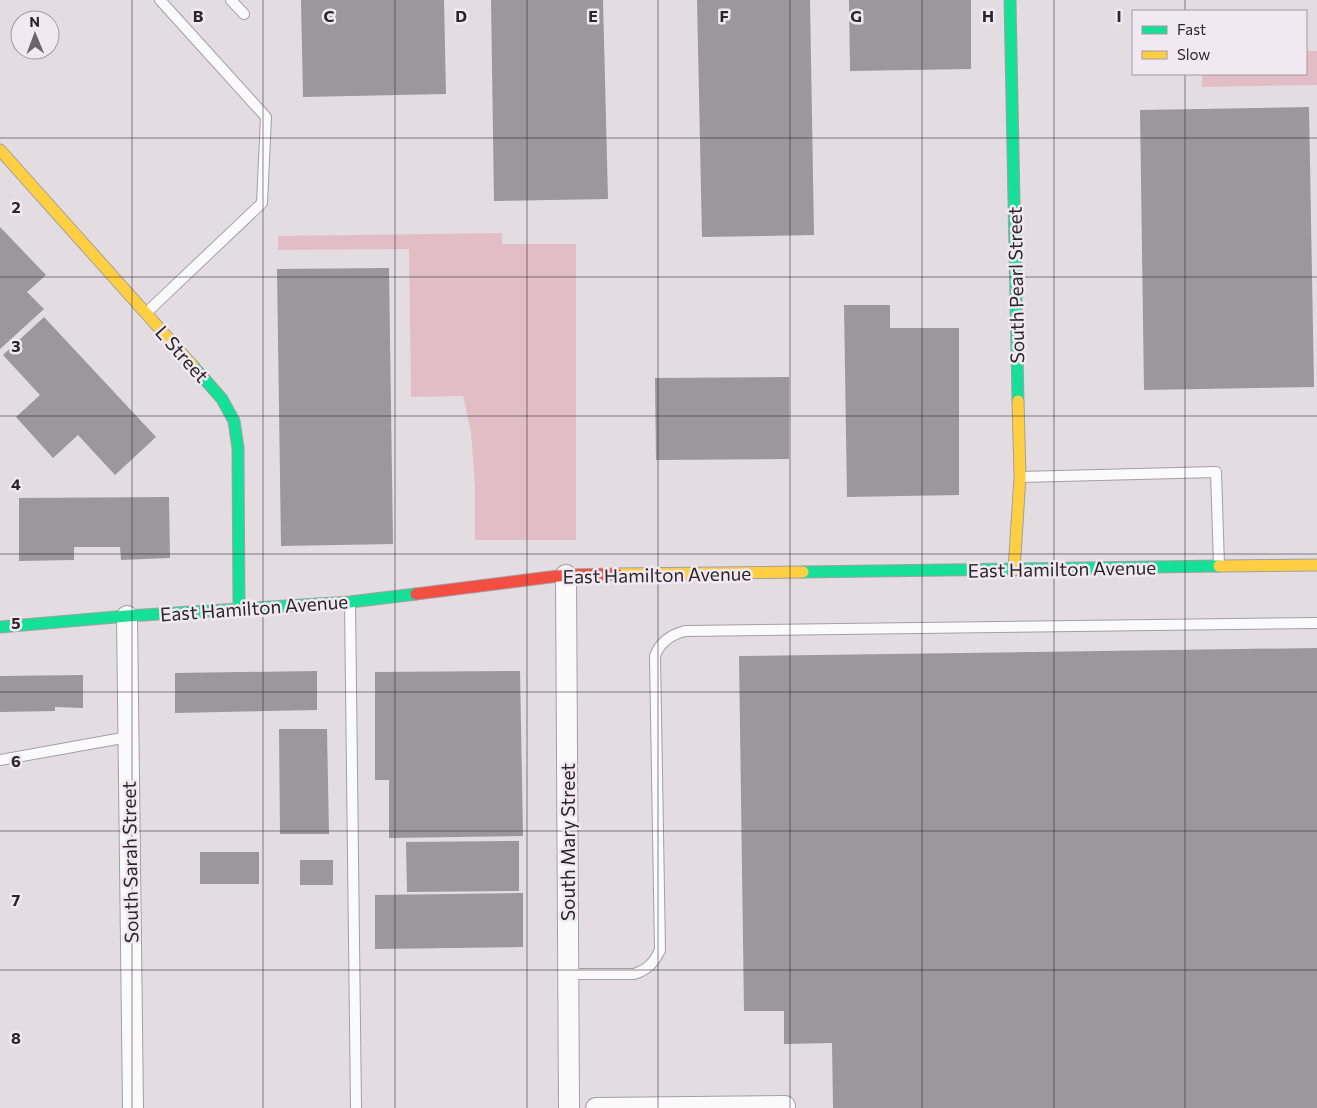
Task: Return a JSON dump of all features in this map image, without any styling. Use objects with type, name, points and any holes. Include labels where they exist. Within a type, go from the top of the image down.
[{"type":"street","name":"South Pearl Street","points":[[1010,0],[1020,477],[1014,570]]},
{"type":"street","name":"L Street","points":[[0,150],[222,399],[234,421],[238,448],[239,609]]},
{"type":"street","name":"East Hamilton Avenue","points":[[0,627],[127,616],[350,602],[566,575],[1317,565]]},
{"type":"street","name":"South Mary Street","points":[[566,575],[569,1108]]},
{"type":"street","name":"South Sarah Street","points":[[127,616],[134,1108]]},
{"type":"street","points":[[596,1108],[785,1107]]},
{"type":"lane","points":[[146,313],[262,203],[266,117],[160,0]]},
{"type":"lane","points":[[231,0],[244,14]]},
{"type":"lane","points":[[1020,477],[1216,472],[1219,566]]},
{"type":"lane","points":[[350,602],[356,1108]]},
{"type":"lane","points":[[569,974],[634,974],[642,972],[650,967],[660,950],[655,656],[658,647],[676,633],[684,631],[1317,623]]},
{"type":"lane","points":[[0,760],[128,737]]},
{"type":"shaded area","points":[[1307,51],[1317,51],[1317,85],[1202,87],[1202,75],[1307,75]]},
{"type":"shaded area","points":[[502,233],[502,244],[576,244],[576,540],[475,540],[475,486],[471,432],[463,396],[411,397],[409,249],[278,250],[278,236]]},
{"type":"building","points":[[301,0],[444,0],[446,94],[303,97]]},
{"type":"building","points":[[491,0],[603,0],[608,199],[494,201]]},
{"type":"building","points":[[697,0],[810,0],[814,235],[702,237]]},
{"type":"building","points":[[849,0],[971,0],[971,69],[850,71]]},
{"type":"building","points":[[1309,107],[1314,387],[1144,390],[1140,110]]},
{"type":"building","points":[[0,227],[46,275],[27,292],[44,309],[0,349]]},
{"type":"building","points":[[389,268],[393,544],[281,546],[277,269]]},
{"type":"building","points":[[844,305],[890,305],[890,328],[959,328],[959,495],[847,497]]},
{"type":"building","points":[[44,317],[156,437],[115,475],[78,435],[53,458],[16,417],[40,395],[3,355]]},
{"type":"building","points":[[789,377],[789,459],[656,460],[655,378]]},
{"type":"building","points":[[169,497],[170,558],[121,560],[120,547],[74,547],[74,560],[19,561],[19,498]]},
{"type":"building","points":[[1317,648],[1317,1108],[833,1108],[832,1043],[784,1044],[784,1011],[744,1011],[739,656]]},
{"type":"building","points":[[317,671],[317,710],[175,713],[175,673]]},
{"type":"building","points":[[520,671],[523,836],[389,838],[389,780],[375,780],[375,672]]},
{"type":"building","points":[[83,675],[83,708],[55,707],[55,711],[0,712],[0,676]]},
{"type":"building","points":[[279,729],[327,729],[329,834],[280,834]]},
{"type":"building","points":[[519,841],[519,891],[407,892],[406,842]]},
{"type":"building","points":[[200,852],[259,852],[259,884],[200,884]]},
{"type":"building","points":[[300,860],[333,860],[333,885],[300,885]]},
{"type":"building","points":[[523,893],[523,947],[375,949],[375,895]]},
{"type":"traffic: fast","points":[[1010,0],[1018,401]]},
{"type":"traffic: fast","points":[[193,366],[222,399],[234,421],[238,448],[239,609]]},
{"type":"traffic: fast","points":[[803,572],[1219,566]]},
{"type":"traffic: fast","points":[[0,627],[127,616],[350,602],[416,594]]},
{"type":"traffic: slow","points":[[0,150],[193,366]]},
{"type":"traffic: slow","points":[[1014,570],[1020,477],[1018,401]]},
{"type":"traffic: slow","points":[[1219,566],[1317,565]]},
{"type":"traffic: slow","points":[[617,574],[803,572]]},
{"type":"traffic: jam","points":[[416,594],[566,575],[617,574]]}]
